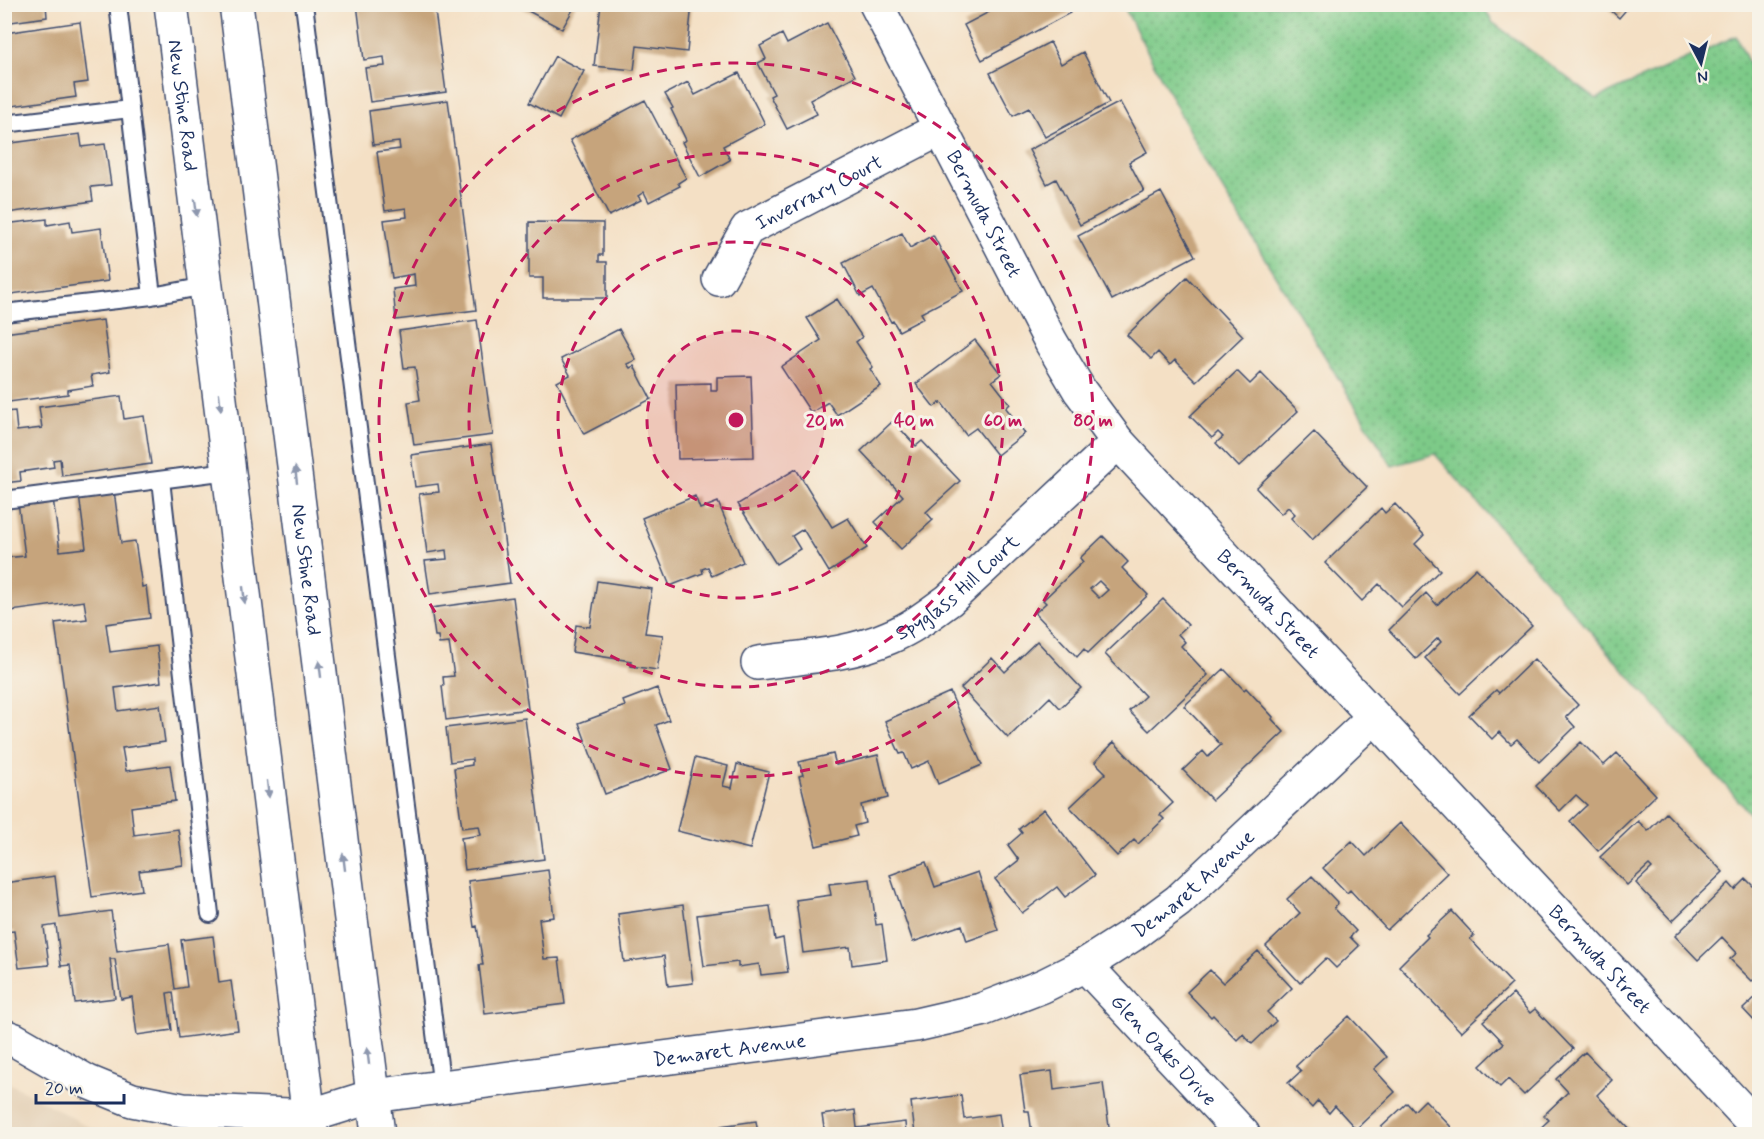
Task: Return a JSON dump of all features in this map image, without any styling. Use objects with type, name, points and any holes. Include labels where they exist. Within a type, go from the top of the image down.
[{"type":"street","name":"New Stine Road","points":[[171,4],[310,1125]]},
{"type":"street","name":"New Stine Road","points":[[236,4],[378,1134]]},
{"type":"street","name":"Bermuda Street","points":[[876,4],[1052,342],[1080,391],[1118,441],[1760,1130]]},
{"type":"street","name":"Inverrary Court","points":[[719,279],[747,230],[940,129]]},
{"type":"street","name":"Spyglass Hill Court","points":[[758,663],[856,649],[889,638],[921,622],[949,600],[1118,441]]},
{"type":"street","name":"Demaret Avenue","points":[[4,1036],[88,1082],[132,1100],[183,1110],[310,1125],[374,1096],[916,1025],[981,1010],[1043,986],[1085,965],[1132,935],[1178,900],[1374,717]]},
{"type":"street","name":"Glen Oaks Drive","points":[[1085,965],[1243,1134]]},
{"type":"lane","points":[[118,4],[152,296]]},
{"type":"lane","points":[[304,4],[442,1088]]},
{"type":"lane","points":[[4,124],[130,110]]},
{"type":"lane","points":[[4,313],[152,296],[206,286]]},
{"type":"lane","points":[[4,500],[228,471]]},
{"type":"lane","points":[[161,480],[210,914]]},
{"type":"shaded area","points":[[5,1081],[91,1128],[111,1134],[5,1134]]},
{"type":"green space","points":[[1123,5],[1483,5],[1492,22],[1596,99],[1736,36],[1760,87],[1759,824],[1435,454],[1392,466],[1205,161]]},
{"type":"building","points":[[4,4],[46,4],[47,17],[4,23]]},
{"type":"building","points":[[357,4],[434,4],[446,92],[370,102],[365,68],[385,66],[384,57],[364,60]]},
{"type":"building","points":[[515,4],[576,4],[562,29]]},
{"type":"building","points":[[601,4],[692,4],[687,52],[637,46],[634,70],[594,66]]},
{"type":"building","points":[[990,4],[1078,4],[1069,10],[1070,13],[982,60],[964,25],[993,10]]},
{"type":"building","points":[[1604,4],[1631,4],[1619,18]]},
{"type":"building","points":[[80,22],[88,82],[74,84],[76,97],[5,107],[5,33]]},
{"type":"building","points":[[827,23],[855,76],[810,100],[817,114],[787,129],[770,96],[774,94],[758,63],[766,59],[760,46],[782,34],[787,44]]},
{"type":"building","points":[[1050,42],[1061,64],[1083,52],[1109,103],[1045,137],[1029,108],[1013,116],[990,73]]},
{"type":"building","points":[[555,56],[584,71],[559,119],[529,103]]},
{"type":"building","points":[[739,73],[765,124],[723,146],[730,160],[700,177],[682,142],[686,140],[665,94],[688,82],[695,95]]},
{"type":"building","points":[[448,100],[476,310],[396,320],[393,289],[415,286],[414,274],[392,278],[384,220],[407,217],[406,208],[385,211],[377,152],[400,149],[399,142],[373,145],[369,111]]},
{"type":"building","points":[[645,100],[686,178],[678,183],[680,186],[649,202],[644,192],[638,196],[641,200],[609,216],[570,140]]},
{"type":"building","points":[[1120,102],[1147,152],[1129,162],[1144,191],[1080,225],[1056,179],[1047,184],[1029,150]]},
{"type":"building","points":[[80,134],[82,147],[105,144],[111,185],[91,187],[93,201],[7,213],[4,198],[4,144]]},
{"type":"building","points":[[1161,192],[1195,256],[1112,300],[1078,236]]},
{"type":"building","points":[[47,219],[47,225],[70,221],[72,232],[101,228],[108,281],[4,295],[4,224]]},
{"type":"building","points":[[529,222],[603,223],[603,255],[599,255],[599,262],[607,262],[607,298],[543,298],[543,278],[529,278]]},
{"type":"building","points":[[902,233],[910,248],[933,235],[963,291],[921,313],[924,318],[899,331],[893,321],[891,322],[873,289],[860,296],[843,263]]},
{"type":"building","points":[[1187,277],[1243,336],[1196,381],[1175,360],[1170,365],[1158,352],[1151,359],[1127,335]]},
{"type":"building","points":[[837,299],[862,337],[856,342],[873,367],[870,369],[881,386],[837,415],[828,402],[811,413],[781,367],[821,340],[807,318]]},
{"type":"building","points":[[103,320],[110,372],[91,375],[93,386],[68,390],[68,394],[9,402],[7,385],[4,385],[4,333]]},
{"type":"building","points":[[477,320],[493,435],[414,445],[408,402],[420,400],[415,367],[404,368],[399,331]]},
{"type":"building","points":[[619,329],[636,360],[627,364],[630,368],[634,366],[651,399],[584,434],[557,382],[570,375],[561,359]]},
{"type":"building","points":[[975,340],[1001,374],[992,381],[1010,404],[1006,408],[1025,433],[997,455],[976,428],[966,435],[941,402],[934,407],[916,384]]},
{"type":"building","points":[[1237,371],[1250,384],[1261,373],[1298,411],[1239,467],[1216,443],[1223,437],[1218,432],[1212,438],[1190,416]]},
{"type":"building","points":[[751,376],[754,457],[678,459],[676,384],[711,383],[711,390],[717,390],[717,377]]},
{"type":"building","points":[[121,396],[124,419],[144,416],[151,464],[62,476],[60,459],[53,460],[54,467],[20,472],[21,481],[4,483],[4,412],[15,411],[17,431],[42,428],[39,407]]},
{"type":"building","points":[[893,421],[916,446],[922,441],[960,481],[926,512],[933,520],[901,549],[875,522],[903,496],[861,451]]},
{"type":"building","points":[[1314,432],[1367,487],[1312,540],[1291,518],[1295,514],[1288,507],[1281,514],[1256,488]]},
{"type":"building","points":[[491,444],[510,583],[430,594],[425,561],[447,559],[446,550],[427,553],[419,494],[439,492],[438,484],[415,487],[411,455]]},
{"type":"building","points":[[796,469],[832,527],[848,518],[867,548],[829,572],[803,529],[792,536],[800,549],[776,564],[738,504]]},
{"type":"building","points":[[114,491],[121,543],[135,541],[142,587],[146,586],[150,618],[106,624],[110,652],[157,646],[161,682],[115,688],[118,711],[160,705],[165,742],[122,748],[126,771],[170,765],[175,801],[131,807],[134,835],[178,829],[183,865],[139,871],[142,890],[92,897],[55,623],[87,619],[84,601],[4,612],[4,558],[25,556],[18,502],[53,498],[60,551],[86,548],[79,495]]},
{"type":"building","points":[[695,496],[700,509],[718,502],[743,562],[712,576],[708,567],[702,569],[703,573],[670,586],[642,518]]},
{"type":"building","points":[[1395,504],[1424,535],[1415,544],[1440,570],[1402,607],[1379,584],[1362,601],[1325,563],[1381,508],[1385,513]]},
{"type":"building","points":[[1103,536],[1128,562],[1122,568],[1148,595],[1088,653],[1084,649],[1077,657],[1035,613],[1046,603],[1043,600],[1083,562],[1080,558]],"holes":[[[1099,581],[1108,590],[1099,598],[1090,589]]]},
{"type":"building","points":[[1476,568],[1532,626],[1460,694],[1425,658],[1441,642],[1438,638],[1416,659],[1389,630],[1426,593],[1437,605]]},
{"type":"building","points":[[597,581],[652,589],[645,633],[663,635],[657,670],[631,666],[631,661],[572,652],[576,625],[590,627]]},
{"type":"building","points":[[513,597],[528,709],[446,720],[443,677],[454,676],[449,643],[439,644],[438,636],[435,636],[431,608]]},
{"type":"building","points":[[1163,599],[1188,625],[1178,634],[1185,642],[1181,646],[1208,675],[1149,731],[1129,711],[1145,696],[1105,654]]},
{"type":"building","points":[[1037,641],[1081,688],[1060,708],[1050,697],[1008,738],[961,688],[992,658],[1005,672]]},
{"type":"building","points":[[1534,659],[1578,705],[1566,717],[1575,727],[1539,762],[1517,739],[1511,744],[1499,732],[1492,739],[1469,715],[1496,690],[1499,693]]},
{"type":"building","points":[[1224,669],[1244,690],[1246,688],[1284,732],[1212,800],[1183,770],[1203,751],[1208,757],[1221,745],[1184,706]]},
{"type":"building","points":[[657,688],[669,720],[656,725],[672,769],[605,794],[579,723],[625,706],[623,701]]},
{"type":"building","points":[[950,692],[982,765],[938,784],[929,761],[911,769],[904,753],[900,754],[885,721]]},
{"type":"building","points":[[525,718],[544,859],[465,870],[461,838],[481,835],[479,826],[462,828],[454,768],[472,765],[472,759],[450,762],[446,728]]},
{"type":"building","points":[[1114,742],[1173,803],[1160,815],[1164,819],[1138,844],[1134,840],[1117,856],[1070,807],[1106,773],[1095,762]]},
{"type":"building","points":[[1581,742],[1604,765],[1617,753],[1656,795],[1598,851],[1570,821],[1587,805],[1576,795],[1560,811],[1536,786]]},
{"type":"building","points":[[833,754],[836,765],[878,755],[888,798],[861,805],[865,823],[854,826],[857,836],[816,846],[799,776],[803,775],[799,762]]},
{"type":"building","points":[[695,758],[728,766],[723,786],[732,788],[737,764],[769,772],[750,849],[677,831]]},
{"type":"building","points":[[1044,809],[1095,875],[1065,897],[1057,887],[1022,913],[995,879],[1019,860],[1008,845],[1022,833],[1019,829]]},
{"type":"building","points":[[1666,813],[1723,872],[1672,921],[1636,883],[1652,868],[1649,865],[1627,885],[1600,857],[1638,821],[1648,831]]},
{"type":"building","points":[[1400,823],[1447,873],[1387,930],[1350,890],[1347,893],[1323,868],[1352,841],[1366,856]]},
{"type":"building","points":[[926,862],[935,887],[978,872],[998,930],[967,941],[962,925],[913,942],[890,875]]},
{"type":"building","points":[[548,870],[554,917],[539,919],[544,959],[559,958],[565,1004],[485,1014],[479,965],[483,965],[477,926],[474,927],[468,881]]},
{"type":"building","points":[[55,876],[60,918],[111,911],[117,951],[169,944],[175,989],[187,987],[181,940],[213,936],[219,983],[231,981],[238,1030],[179,1038],[173,992],[167,993],[172,1030],[137,1035],[132,997],[121,999],[115,959],[110,959],[115,998],[75,1003],[70,965],[61,966],[56,925],[44,927],[49,965],[19,968],[14,931],[4,932],[4,883]]},
{"type":"building","points":[[1312,876],[1338,903],[1334,908],[1356,931],[1350,937],[1359,946],[1336,968],[1326,958],[1300,983],[1266,946],[1300,913],[1287,899]]},
{"type":"building","points":[[870,879],[876,925],[882,924],[887,960],[852,965],[850,947],[803,953],[796,900],[831,895],[829,884]]},
{"type":"building","points":[[1746,879],[1760,893],[1760,974],[1752,981],[1730,959],[1737,953],[1722,937],[1698,960],[1675,936],[1729,883],[1735,890]]},
{"type":"building","points":[[683,905],[693,983],[668,986],[664,956],[624,962],[618,914]]},
{"type":"building","points":[[770,906],[775,940],[783,938],[788,972],[761,975],[759,964],[738,967],[738,962],[704,966],[697,915]]},
{"type":"building","points":[[1452,911],[1474,935],[1470,939],[1512,984],[1461,1032],[1399,966],[1428,937],[1426,935]]},
{"type":"building","points":[[1258,951],[1292,988],[1267,1012],[1276,1021],[1252,1044],[1243,1034],[1237,1040],[1187,992],[1210,970],[1223,983]]},
{"type":"building","points":[[1760,993],[1760,1027],[1743,1009]]},
{"type":"building","points":[[1513,994],[1530,1013],[1535,1009],[1573,1049],[1524,1095],[1508,1079],[1500,1087],[1480,1066],[1504,1043],[1483,1021]]},
{"type":"building","points":[[1349,1016],[1387,1057],[1374,1069],[1395,1092],[1356,1129],[1335,1106],[1329,1113],[1318,1101],[1312,1108],[1288,1083],[1301,1071],[1296,1066]]},
{"type":"building","points":[[1585,1052],[1612,1080],[1597,1095],[1634,1134],[1535,1133],[1549,1120],[1544,1115],[1568,1092],[1556,1079]]},
{"type":"building","points":[[1052,1071],[1054,1090],[1103,1083],[1110,1134],[1032,1134],[1029,1111],[1025,1111],[1020,1075]]},
{"type":"building","points":[[961,1095],[964,1119],[999,1114],[1002,1134],[915,1134],[911,1102]]},
{"type":"building","points":[[1425,1100],[1451,1127],[1443,1134],[1374,1134],[1407,1103],[1414,1111]]},
{"type":"building","points":[[855,1110],[857,1128],[905,1122],[906,1134],[825,1134],[822,1115]]},
{"type":"building","points":[[756,1121],[758,1134],[722,1134],[721,1126]]}]
